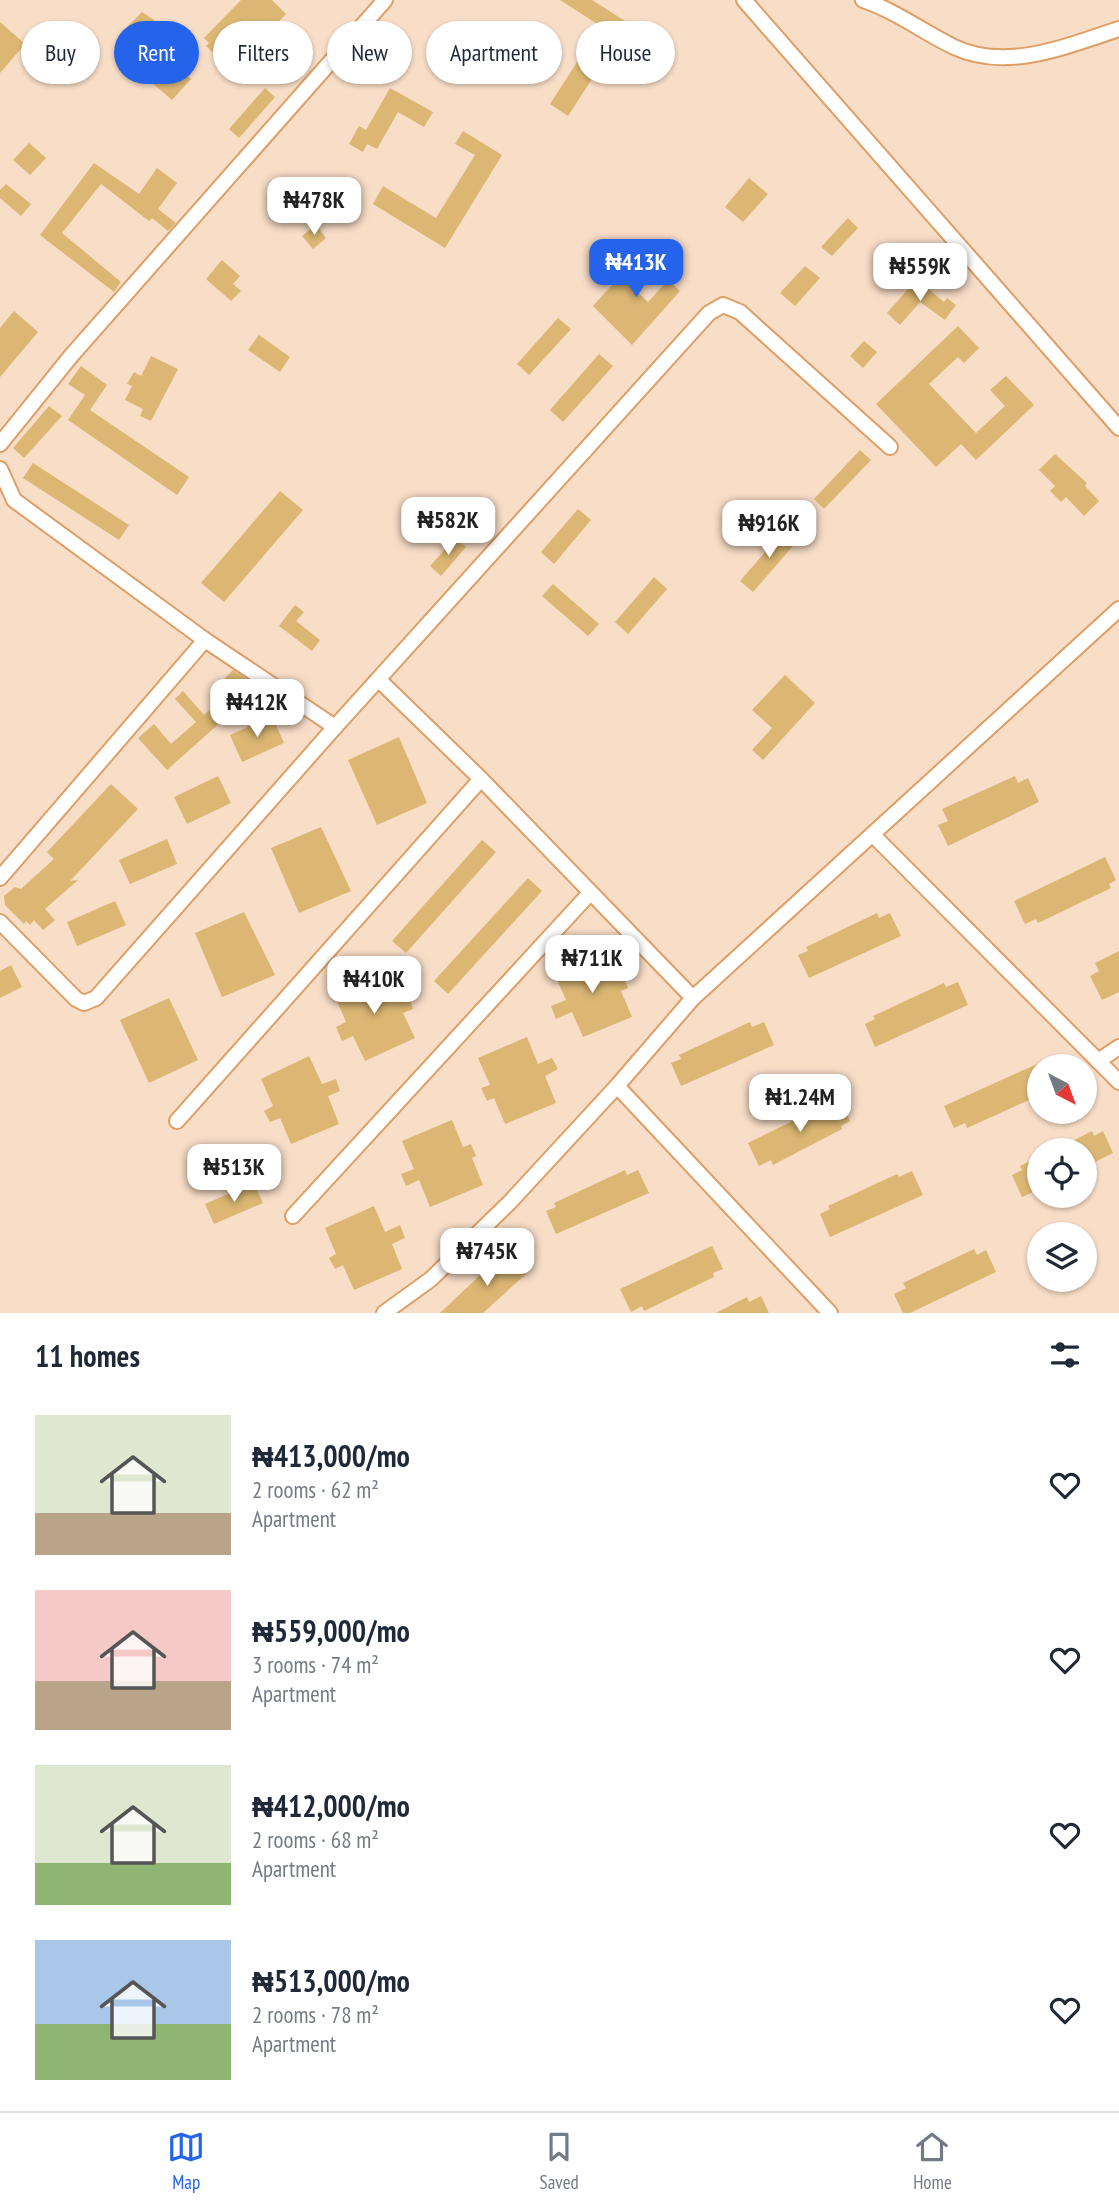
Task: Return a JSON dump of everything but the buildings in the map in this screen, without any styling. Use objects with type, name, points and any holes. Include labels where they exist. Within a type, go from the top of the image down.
[{"type":"street","points":[[0,444],[71,356],[385,0]]},
{"type":"street","points":[[744,0],[1119,428]]},
{"type":"street","points":[[863,0],[886,8],[954,47],[985,58],[1039,54],[1119,29]]},
{"type":"street","points":[[0,922],[76,999],[90,1002],[709,313],[723,304],[740,312],[890,447]]},
{"type":"street","points":[[0,470],[7,501],[205,640],[335,727]]},
{"type":"street","points":[[384,1313],[431,1279],[510,1202],[617,1086],[693,998],[874,836],[1119,609]]},
{"type":"street","points":[[0,878],[205,640]]},
{"type":"street","points":[[379,680],[481,779],[693,998]]},
{"type":"street","points":[[177,1121],[481,779]]},
{"type":"street","points":[[874,836],[1119,1082]]},
{"type":"street","points":[[293,1216],[590,893]]},
{"type":"street","points":[[1098,1061],[1119,1047]]},
{"type":"street","points":[[617,1086],[830,1313]]}]
